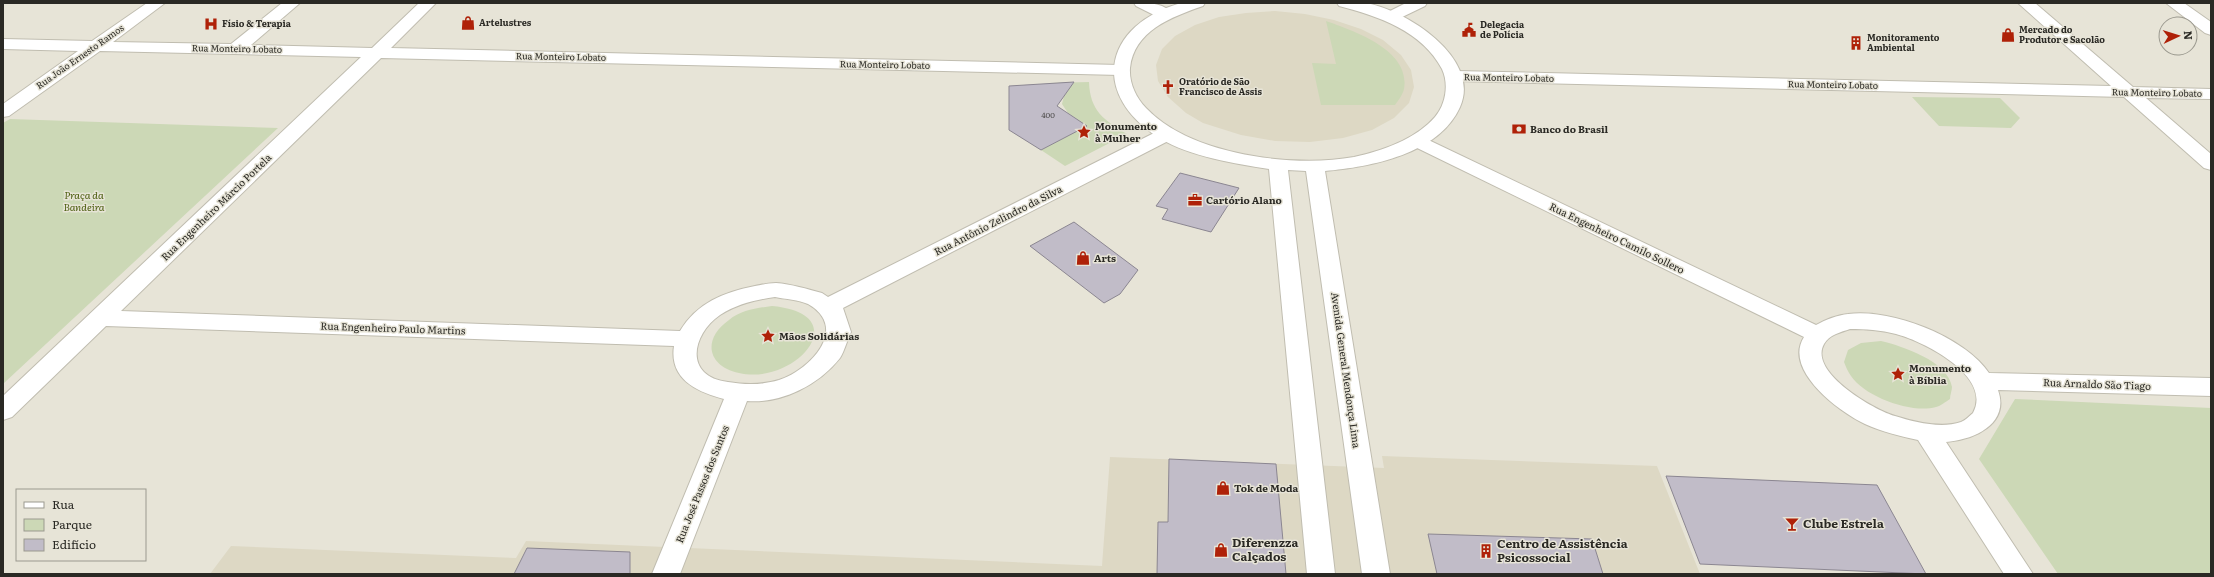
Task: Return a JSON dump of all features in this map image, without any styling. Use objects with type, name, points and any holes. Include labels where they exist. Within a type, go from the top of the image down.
[{"type":"street","name":"Rua João Ernesto Ramos","points":[[3,112],[157,3]]},
{"type":"street","points":[[236,49],[292,3]]},
{"type":"street","name":"Rua Engenheiro Márcio Portela","points":[[3,410],[428,3]]},
{"type":"street","points":[[1142,3],[1164,14]]},
{"type":"street","points":[[1197,3],[1164,14],[1141,30],[1126,48],[1120,70],[1128,98],[1144,117],[1167,134],[1200,148],[1241,159],[1278,165],[1315,166],[1361,160],[1396,150],[1418,140],[1441,124],[1455,99],[1455,76],[1442,53],[1419,33],[1390,17],[1345,3]]},
{"type":"street","points":[[1390,17],[1419,3]]},
{"type":"street","points":[[2026,3],[2211,164]]},
{"type":"street","points":[[2174,3],[2211,30]]},
{"type":"street","name":"Rua Monteiro Lobato","points":[[3,44],[1120,70]]},
{"type":"street","name":"Rua Monteiro Lobato","points":[[1455,76],[2211,94]]},
{"type":"street","name":"Rua Antônio Zelindro da Silva","points":[[829,306],[1167,134]]},
{"type":"street","name":"Rua Engenheiro Camilo Sollero","points":[[1418,140],[1816,334]]},
{"type":"street","points":[[1278,165],[1321,574]]},
{"type":"street","name":"Avenida General Mendonça Lima","points":[[1315,166],[1376,574]]},
{"type":"street","points":[[775,290],[796,291],[815,297],[829,306],[838,318],[840,333],[835,349],[824,364],[806,377],[784,387],[759,393],[738,393],[710,387],[692,374],[684,358],[687,339],[696,324],[711,310],[730,300],[752,293],[775,290]]},
{"type":"street","name":"Rua Engenheiro Paulo Martins","points":[[100,318],[687,339]]},
{"type":"street","points":[[1848,321],[1872,321],[1898,326],[1924,335],[1948,348],[1968,364],[1982,381],[1990,399],[1987,415],[1974,426],[1953,433],[1926,432],[1896,426],[1867,415],[1842,399],[1823,382],[1812,364],[1810,348],[1816,334],[1829,326],[1848,321]]},
{"type":"street","name":"Rua Arnaldo São Tiago","points":[[1982,381],[2211,387]]},
{"type":"street","name":"Rua José Passos dos Santos","points":[[666,574],[738,393]]},
{"type":"street","points":[[1926,432],[2019,574]]},
{"type":"shaded area","points":[[1275,11],[1305,14],[1334,20],[1361,29],[1383,40],[1401,55],[1411,70],[1414,87],[1409,103],[1394,118],[1372,130],[1343,138],[1310,142],[1275,141],[1241,135],[1203,123],[1186,113],[1168,97],[1158,81],[1156,65],[1162,49],[1175,36],[1195,25],[1219,17]]},
{"type":"shaded area","points":[[1382,456],[1657,466],[1700,574],[210,574],[231,546],[516,558],[526,541],[1102,566],[1110,457],[1384,468]]},
{"type":"green space","points":[[1326,21],[1351,30],[1378,44],[1390,53],[1399,63],[1404,75],[1404,89],[1395,105],[1321,105],[1312,63],[1336,64]]},
{"type":"green space","points":[[1089,82],[1090,92],[1095,108],[1105,119],[1127,134],[1065,166],[1041,150],[1087,126],[1068,113],[1062,104],[1064,96],[1070,88],[1050,83]]},
{"type":"green space","points":[[1912,97],[2000,98],[2020,118],[2011,128],[1939,126]]},
{"type":"green space","name":"Praça da Bandeira","points":[[10,119],[278,128],[3,384],[3,123]]},
{"type":"green space","points":[[772,306],[798,312],[811,322],[814,334],[809,347],[797,360],[780,369],[760,374],[739,373],[720,364],[712,351],[712,343],[720,327],[739,314]]},
{"type":"green space","points":[[1881,341],[1912,351],[1933,362],[1949,378],[1952,387],[1950,399],[1941,405],[1926,409],[1902,406],[1878,397],[1858,384],[1850,374],[1844,362],[1848,350],[1861,343]]},
{"type":"green space","points":[[2015,399],[2211,408],[2211,574],[2058,574],[1979,459]]},
{"type":"building","points":[[1074,82],[1057,106],[1087,126],[1041,150],[1009,130],[1009,86]]},
{"type":"building","name":"Cartório Alano","points":[[1180,173],[1239,188],[1211,232],[1162,219],[1168,209],[1156,206]]},
{"type":"building","name":"Arts","points":[[1074,222],[1138,270],[1120,294],[1104,303],[1030,246]]},
{"type":"building","points":[[1169,459],[1276,464],[1286,574],[1157,574],[1158,522],[1168,522]]},
{"type":"building","name":"Clube Estrela","points":[[1666,476],[1877,485],[1926,574],[1700,564]]},
{"type":"building","name":"Centro de Assistência Psicossocial","points":[[1428,534],[1592,539],[1603,574],[1437,574]]},
{"type":"building","points":[[527,548],[630,552],[630,574],[514,574]]},
{"type":"place","name":"Artelustres","points":[[468,23]]},
{"type":"place","name":"Físio & Terapia","points":[[211,24]]},
{"type":"place","name":"Delegacia de Polícia","points":[[1469,30]]},
{"type":"place","name":"Mercado do Produtor e Sacolão","points":[[2008,35]]},
{"type":"place","name":"Monitoramento Ambiental","points":[[1856,43]]},
{"type":"place","name":"Oratório de São Francisco de Assis","points":[[1168,87]]},
{"type":"place","name":"Banco do Brasil","points":[[1519,129]]},
{"type":"place","name":"Monumento à Mulher","points":[[1084,132]]},
{"type":"place","name":"Cartório Alano","points":[[1195,200]]},
{"type":"place","name":"Arts","points":[[1083,258]]},
{"type":"place","name":"Mãos Solidárias","points":[[768,336]]},
{"type":"place","name":"Monumento à Bíblia","points":[[1898,374]]},
{"type":"place","name":"Tok de Moda","points":[[1223,488]]},
{"type":"place","name":"Clube Estrela","points":[[1792,524]]},
{"type":"place","name":"Diferenzza Calçados","points":[[1221,550]]},
{"type":"place","name":"Centro de Assistência Psicossocial","points":[[1486,551]]}]
